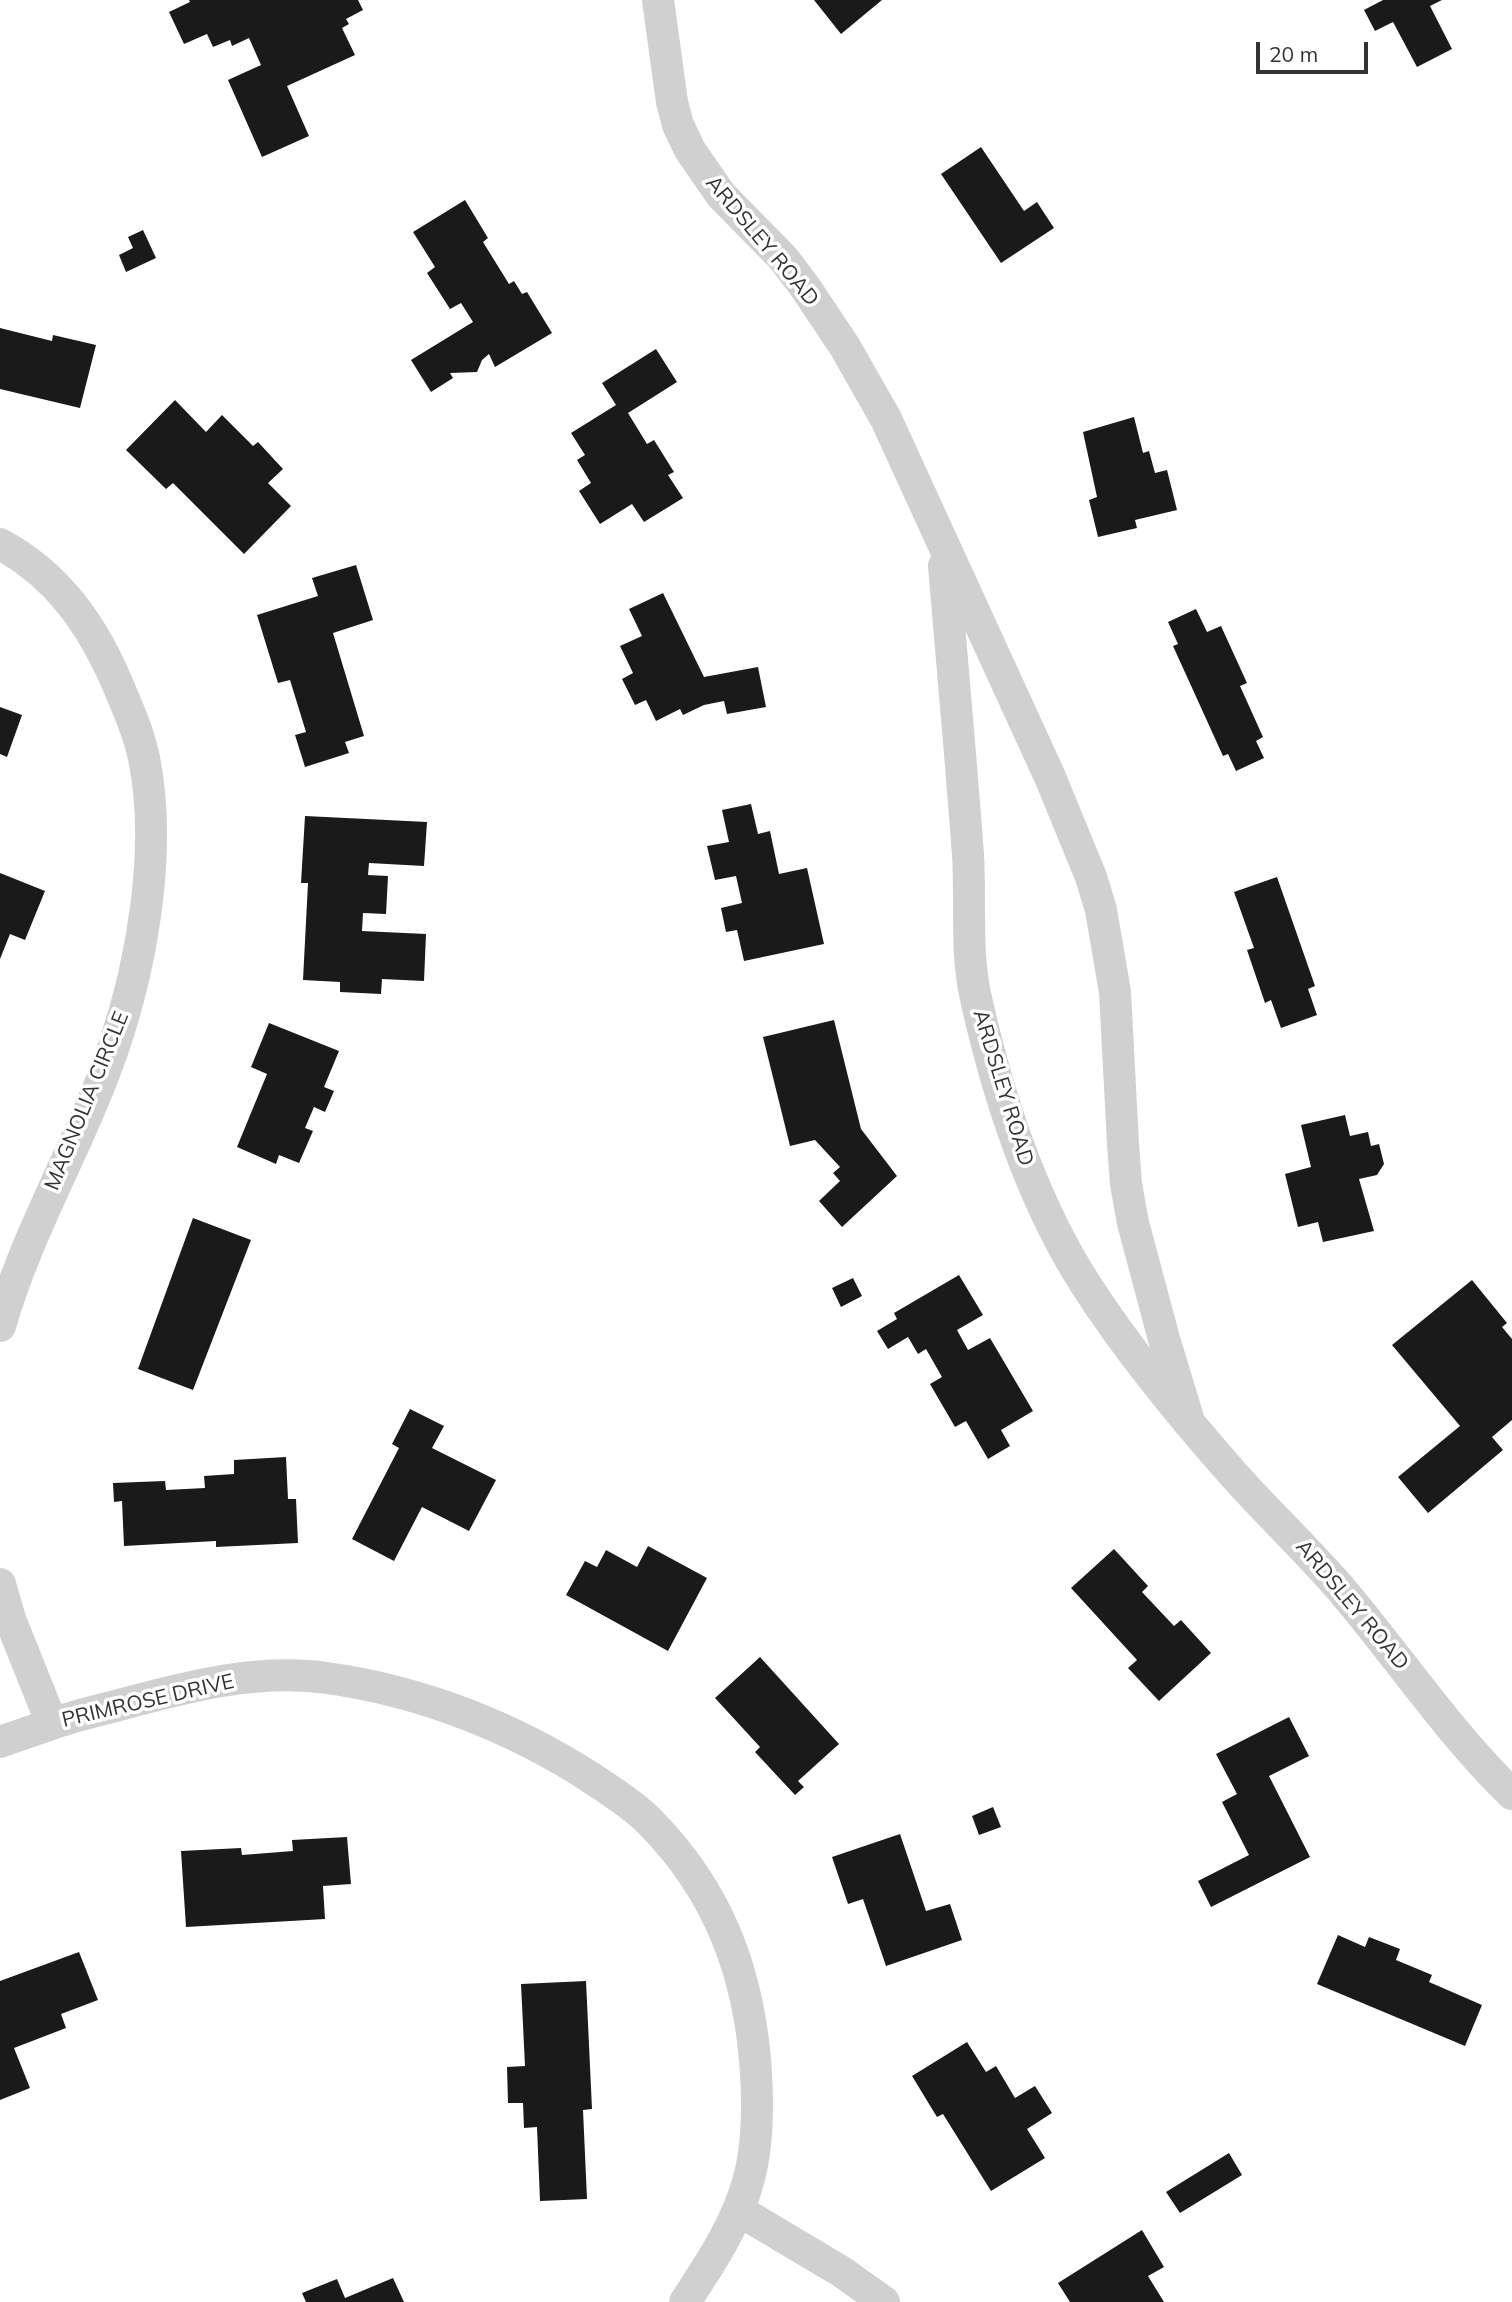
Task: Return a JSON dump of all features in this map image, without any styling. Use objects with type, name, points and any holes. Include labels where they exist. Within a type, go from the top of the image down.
[{"type":"street","name":"ARDSLEY ROAD","points":[[659,0],[672,102],[678,125],[690,150],[721,195],[783,258],[845,348],[902,449],[942,544],[1050,777],[1090,877],[1101,910],[1115,992],[1126,1184],[1133,1223],[1188,1418]]},
{"type":"street","name":"MAGNOLIA CIRCLE","points":[[0,544],[49,579],[69,599],[99,641],[129,709],[144,758],[150,809],[149,864],[133,981],[114,1046],[12,1283],[0,1325]]},
{"type":"street","name":"ARDSLEY ROAD","points":[[942,544],[968,859],[970,952],[975,998],[995,1076],[1029,1172],[1061,1243],[1085,1284],[1136,1356],[1235,1476],[1353,1604],[1488,1771],[1512,1794]]},
{"type":"street","points":[[0,1584],[14,1630],[52,1724],[0,1742]]},
{"type":"street","name":"PRIMROSE DRIVE","points":[[52,1724],[170,1691],[231,1679],[291,1675],[326,1678],[394,1691],[453,1709],[509,1733],[565,1761],[629,1803],[648,1820],[682,1857],[712,1903],[741,1976],[753,2032],[757,2095],[754,2151],[749,2179],[738,2210],[707,2269],[685,2302]]},
{"type":"street","points":[[738,2210],[842,2272],[884,2302]]},
{"type":"building","points":[[189,0],[358,0],[363,10],[346,19],[349,24],[342,28],[355,55],[287,86],[309,136],[262,157],[228,80],[261,65],[249,38],[232,46],[230,40],[213,47],[207,34],[184,44],[169,12],[190,2]]},
{"type":"building","points":[[814,0],[882,0],[841,34]]},
{"type":"building","points":[[1383,0],[1442,0],[1430,6],[1452,49],[1417,67],[1393,22],[1375,31],[1364,10]]},
{"type":"building","points":[[981,147],[1024,211],[1037,202],[1054,228],[1001,263],[941,174]]},
{"type":"building","points":[[465,200],[488,238],[483,242],[509,284],[514,281],[522,294],[527,292],[552,333],[495,367],[489,354],[482,360],[477,372],[450,373],[453,378],[431,392],[411,360],[473,322],[461,303],[450,309],[427,273],[435,267],[413,232]]},
{"type":"building","points":[[143,230],[156,258],[126,272],[119,255],[133,248],[128,237]]},
{"type":"building","points":[[0,328],[52,341],[53,335],[96,345],[80,408],[0,389]]},
{"type":"building","points":[[656,349],[677,382],[628,413],[647,444],[654,440],[674,472],[668,475],[683,498],[644,522],[632,504],[600,524],[579,491],[591,483],[577,460],[585,455],[571,433],[616,405],[602,383]]},
{"type":"building","points":[[175,400],[206,432],[222,415],[253,446],[258,442],[283,469],[268,483],[291,506],[244,554],[173,483],[166,489],[126,450]]},
{"type":"building","points":[[1134,417],[1143,453],[1149,451],[1155,473],[1167,470],[1177,510],[1135,520],[1137,528],[1098,537],[1089,500],[1097,497],[1083,432]]},
{"type":"building","points":[[356,565],[373,620],[333,633],[364,736],[345,742],[349,753],[305,767],[295,735],[306,732],[290,680],[278,683],[257,615],[318,596],[312,578]]},
{"type":"building","points":[[663,593],[704,677],[758,667],[766,707],[727,714],[724,701],[704,705],[683,715],[680,709],[656,721],[646,700],[635,705],[622,679],[633,673],[620,646],[642,636],[629,609]]},
{"type":"building","points":[[1196,609],[1207,632],[1221,626],[1247,683],[1240,686],[1263,737],[1256,741],[1264,758],[1236,771],[1228,754],[1223,756],[1173,646],[1178,644],[1168,622]]},
{"type":"building","points":[[0,707],[22,715],[7,757],[0,754]]},
{"type":"building","points":[[751,804],[758,834],[770,831],[779,874],[807,868],[824,944],[744,961],[737,930],[726,932],[721,908],[742,903],[736,876],[715,880],[707,846],[729,842],[722,810]]},
{"type":"building","points":[[305,816],[427,822],[424,866],[369,863],[368,875],[388,876],[386,914],[363,913],[362,931],[426,934],[424,981],[382,979],[381,994],[340,992],[340,982],[303,980],[308,883],[301,883]]},
{"type":"building","points":[[0,873],[45,891],[25,940],[10,934],[0,959]]},
{"type":"building","points":[[1277,877],[1315,986],[1308,989],[1317,1015],[1281,1028],[1271,1000],[1265,1003],[1247,950],[1254,948],[1234,892]]},
{"type":"building","points":[[834,1020],[861,1129],[897,1176],[842,1227],[819,1201],[840,1181],[833,1173],[840,1167],[815,1140],[790,1146],[763,1037]]},
{"type":"building","points":[[269,1023],[339,1051],[324,1087],[334,1091],[325,1112],[314,1107],[305,1128],[313,1131],[299,1163],[279,1155],[276,1164],[237,1147],[267,1074],[251,1067]]},
{"type":"building","points":[[1345,1115],[1350,1136],[1368,1132],[1371,1146],[1379,1144],[1384,1164],[1377,1175],[1359,1179],[1374,1231],[1323,1242],[1318,1222],[1298,1227],[1285,1174],[1311,1167],[1301,1125]]},
{"type":"building","points":[[193,1218],[251,1240],[193,1390],[138,1369]]},
{"type":"building","points":[[959,1275],[983,1315],[957,1330],[968,1350],[990,1338],[1033,1411],[1001,1430],[1010,1446],[988,1459],[966,1421],[955,1427],[930,1384],[942,1377],[926,1349],[918,1354],[908,1337],[888,1349],[877,1331],[897,1319],[894,1313]]},
{"type":"building","points":[[853,1278],[862,1296],[841,1307],[832,1288]]},
{"type":"building","points":[[1472,1280],[1507,1323],[1502,1327],[1512,1339],[1512,1420],[1492,1437],[1503,1450],[1428,1513],[1398,1477],[1460,1426],[1392,1345]]},
{"type":"building","points":[[410,1409],[444,1426],[432,1448],[496,1480],[469,1531],[422,1507],[394,1561],[352,1539],[399,1448],[392,1444]]},
{"type":"building","points":[[286,1457],[288,1499],[296,1499],[298,1543],[216,1547],[216,1541],[124,1546],[122,1501],[114,1502],[113,1483],[165,1481],[166,1490],[205,1488],[204,1476],[234,1474],[234,1460]]},
{"type":"building","points":[[648,1546],[707,1578],[668,1651],[566,1595],[585,1561],[597,1567],[606,1550],[637,1567]]},
{"type":"building","points":[[1114,1549],[1148,1586],[1142,1592],[1174,1626],[1181,1620],[1211,1653],[1159,1701],[1128,1668],[1137,1660],[1071,1588]]},
{"type":"building","points":[[760,1657],[839,1744],[798,1781],[804,1787],[795,1795],[755,1752],[760,1747],[715,1698]]},
{"type":"building","points":[[1289,1717],[1309,1756],[1269,1776],[1310,1857],[1211,1907],[1198,1881],[1249,1855],[1222,1802],[1237,1794],[1216,1754]]},
{"type":"building","points":[[993,1807],[1001,1827],[979,1835],[972,1816]]},
{"type":"building","points":[[900,1834],[926,1911],[950,1904],[962,1940],[886,1966],[863,1899],[848,1904],[832,1857]]},
{"type":"building","points":[[347,1837],[351,1884],[323,1886],[325,1919],[186,1927],[181,1851],[241,1848],[242,1855],[293,1851],[292,1840]]},
{"type":"building","points":[[1338,1935],[1365,1947],[1369,1937],[1400,1949],[1396,1960],[1432,1975],[1429,1982],[1482,2005],[1465,2046],[1317,1984]]},
{"type":"building","points":[[79,1952],[98,2000],[61,2014],[66,2028],[14,2048],[30,2088],[0,2100],[0,1981]]},
{"type":"building","points":[[586,1981],[592,2109],[583,2110],[587,2199],[540,2201],[537,2127],[524,2128],[523,2103],[508,2103],[507,2067],[525,2066],[521,1984]]},
{"type":"building","points":[[967,2042],[986,2072],[996,2066],[1015,2098],[1035,2086],[1052,2113],[1027,2129],[1045,2158],[991,2191],[943,2114],[937,2117],[912,2076]]},
{"type":"building","points":[[1229,2153],[1242,2175],[1180,2213],[1166,2192]]},
{"type":"building","points":[[1142,2230],[1164,2267],[1148,2276],[1164,2302],[1070,2302],[1058,2283]]},
{"type":"building","points":[[393,2278],[404,2302],[306,2302],[302,2293],[337,2279],[345,2298]]}]
